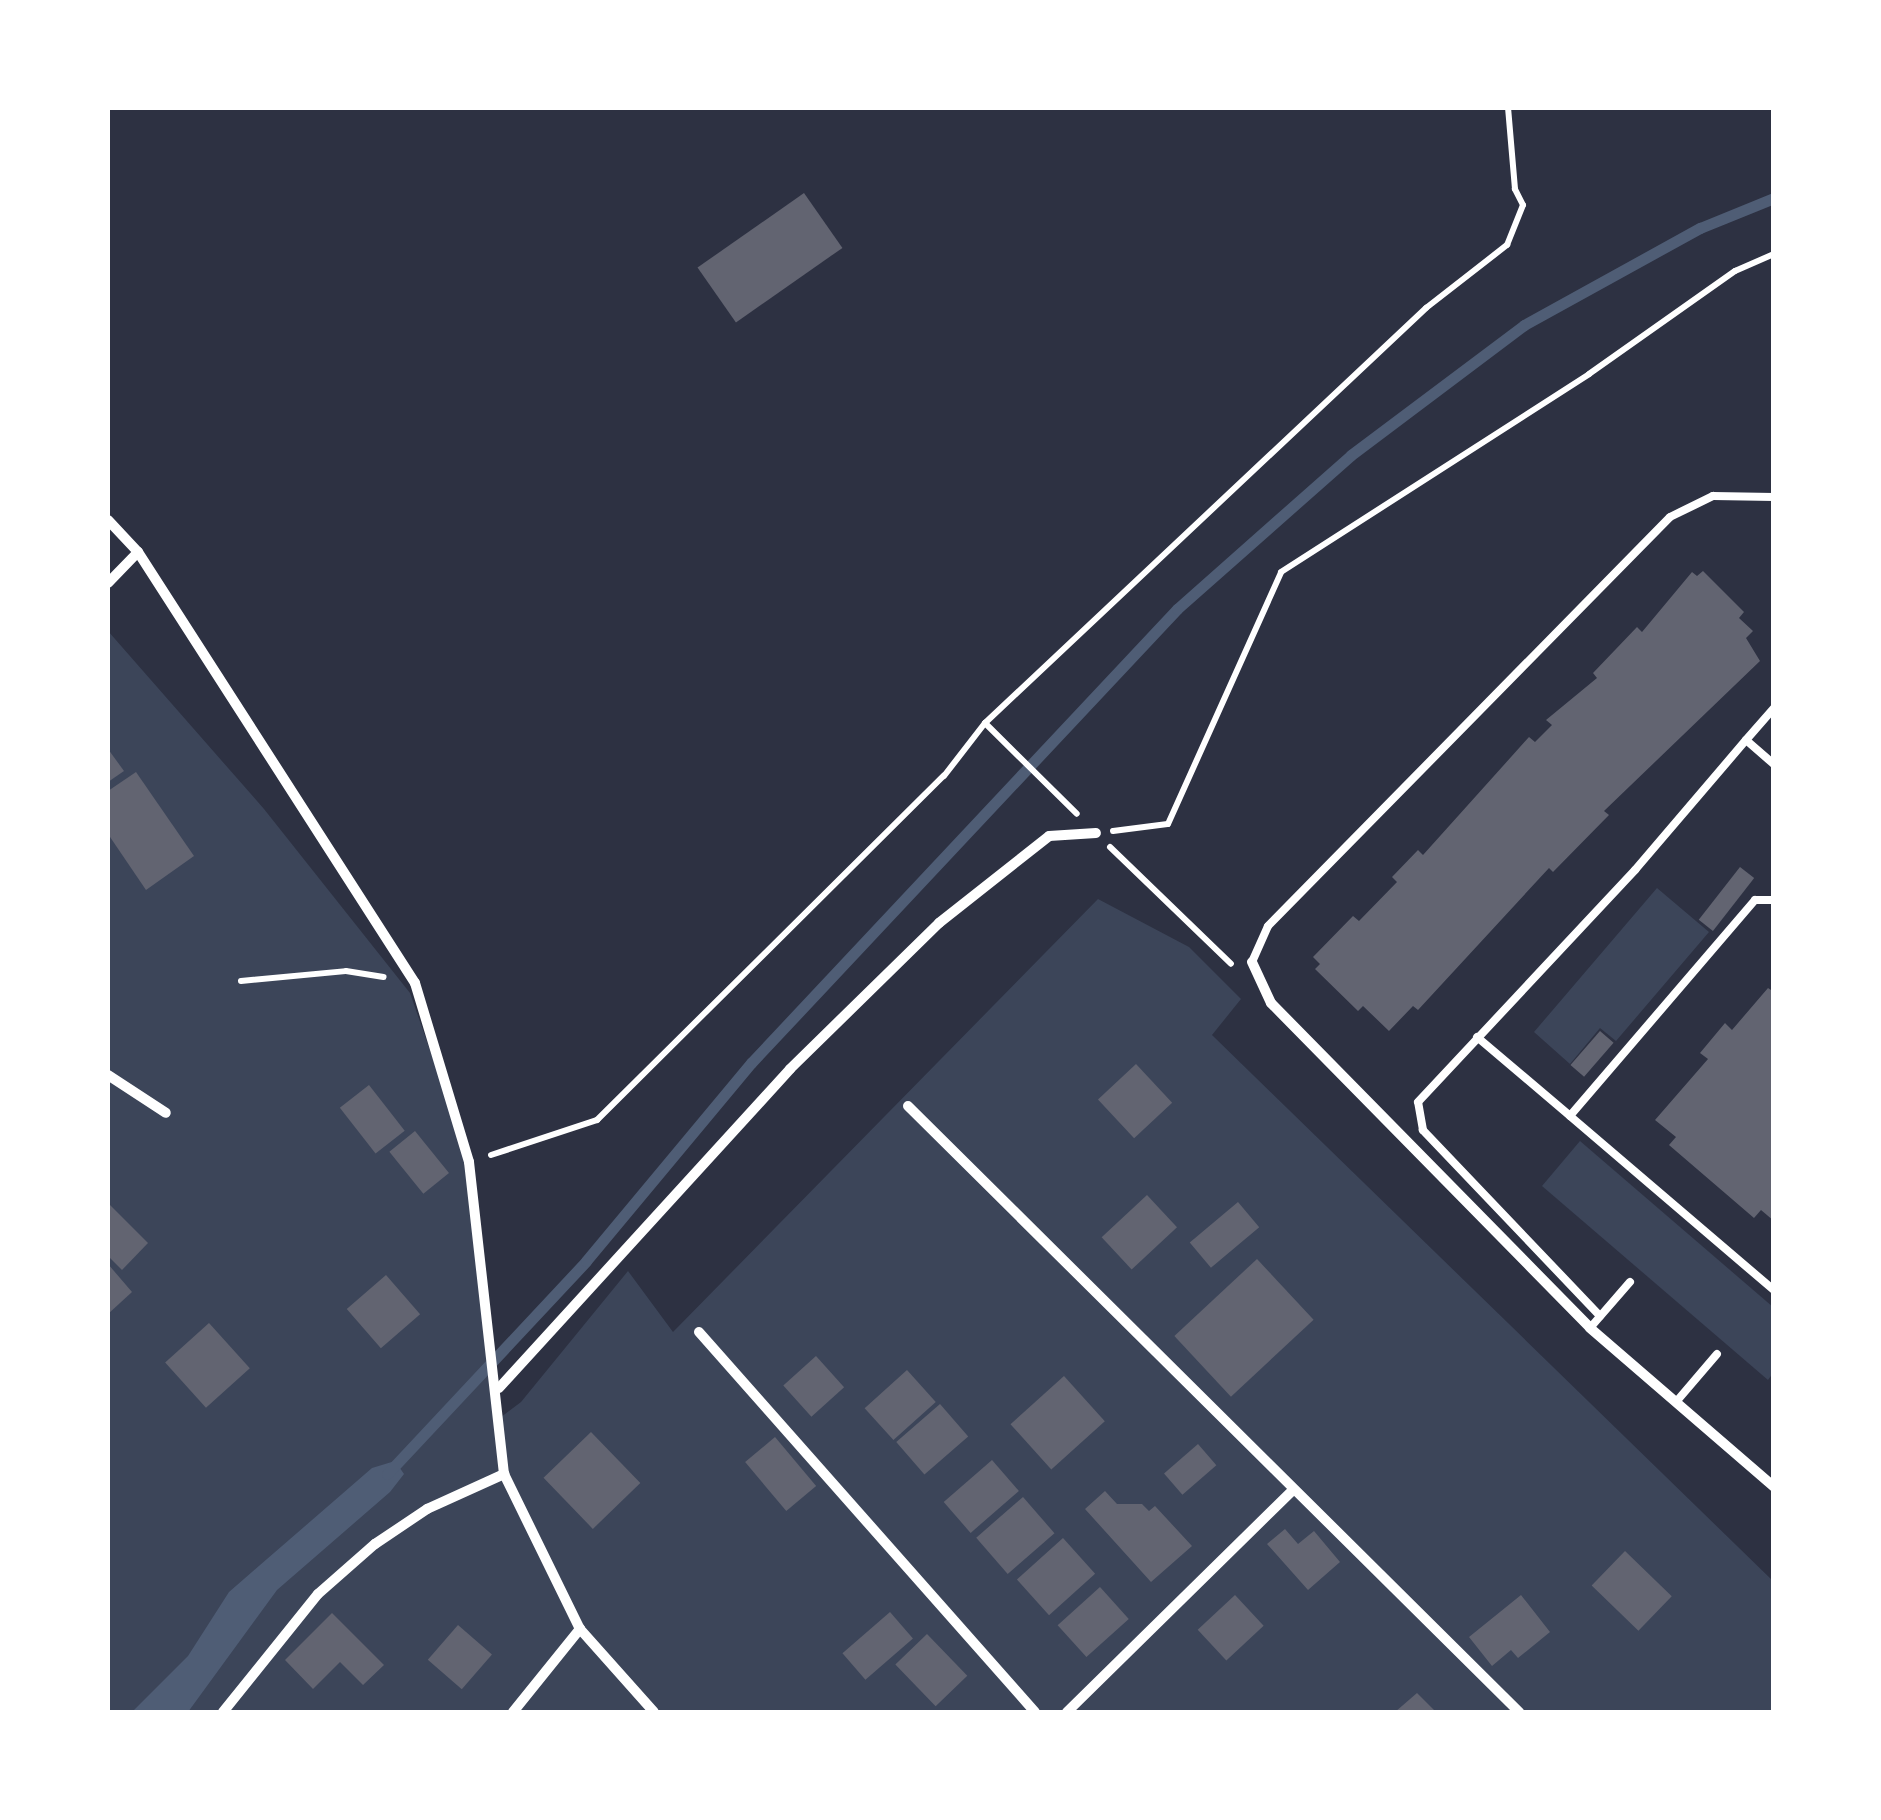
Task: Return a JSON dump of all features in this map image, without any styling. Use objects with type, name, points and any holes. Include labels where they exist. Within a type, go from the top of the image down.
[{"type":"street","points":[[108,520],[138,552],[415,982],[469,1162],[484,1317],[498,1388],[504,1474],[580,1628],[654,1712]]},
{"type":"street","points":[[108,582],[138,552]]},
{"type":"street","points":[[498,1388],[790,1069],[938,922],[1049,836],[1096,833]]},
{"type":"street","points":[[1252,962],[1271,1003],[1590,1328],[1774,1487]]},
{"type":"street","points":[[108,1075],[166,1112]]},
{"type":"street","points":[[908,1106],[1519,1712]]},
{"type":"street","points":[[699,1332],[1036,1712]]},
{"type":"street","points":[[223,1712],[318,1594],[376,1544],[428,1509],[504,1474]]},
{"type":"street","points":[[1066,1712],[1294,1490]]},
{"type":"street","points":[[513,1712],[580,1628]]},
{"type":"lane","points":[[1252,962],[1268,926],[1670,516],[1713,496],[1774,497]]},
{"type":"lane","points":[[1600,1316],[1419,1124],[1422,1096],[1774,708]]},
{"type":"lane","points":[[1746,740],[1774,764]]},
{"type":"lane","points":[[1570,1116],[1754,900],[1774,900]]},
{"type":"lane","points":[[1478,1037],[1774,1290]]},
{"type":"lane","points":[[1590,1328],[1630,1282]]},
{"type":"lane","points":[[1676,1402],[1717,1354]]},
{"type":"path","points":[[469,1162],[598,1120],[944,776],[985,723],[1426,308],[1507,245],[1523,205],[1515,189],[1508,108]]},
{"type":"path","points":[[1096,833],[1168,824],[1280,572],[1589,374],[1735,270],[1774,254]]},
{"type":"path","points":[[985,723],[1047,784]]},
{"type":"path","points":[[1096,833],[1271,1003]]},
{"type":"path","points":[[241,981],[346,971],[415,982]]},
{"type":"shaded area","points":[[108,631],[264,809],[410,993],[469,1162],[501,1417],[521,1402],[628,1271],[673,1332],[1098,899],[1189,947],[1241,999],[1212,1035],[1773,1581],[1773,1712],[108,1712]]},
{"type":"shaded area","points":[[1657,888],[1709,932],[1616,1041],[1600,1028],[1570,1064],[1534,1032]]},
{"type":"shaded area","points":[[1580,1141],[1773,1307],[1773,1373],[1768,1380],[1542,1186]]},
{"type":"shaded area","points":[[395,1461],[404,1474],[390,1492],[277,1590],[188,1712],[132,1712],[188,1656],[229,1592],[372,1468]]},
{"type":"building","points":[[804,193],[842,248],[736,322],[698,268]]},
{"type":"building","points":[[1703,571],[1744,612],[1739,618],[1753,631],[1746,638],[1760,661],[1604,811],[1609,815],[1553,872],[1549,868],[1418,1010],[1413,1006],[1389,1031],[1363,1006],[1358,1011],[1315,969],[1320,964],[1313,957],[1353,916],[1359,921],[1397,882],[1392,877],[1418,850],[1423,855],[1529,737],[1535,742],[1552,725],[1546,720],[1597,678],[1593,673],[1637,627],[1642,632],[1692,572],[1697,576]]},
{"type":"building","points":[[108,749],[124,771],[108,782]]},
{"type":"building","points":[[136,772],[194,856],[146,890],[108,834],[108,791]]},
{"type":"building","points":[[1740,867],[1754,878],[1713,931],[1699,920]]},
{"type":"building","points":[[1768,988],[1774,992],[1774,1221],[1761,1210],[1754,1218],[1669,1145],[1676,1137],[1655,1120],[1708,1059],[1700,1053],[1725,1023],[1732,1030]]},
{"type":"building","points":[[1600,1031],[1614,1043],[1584,1077],[1570,1065]]},
{"type":"building","points":[[1136,1064],[1172,1103],[1134,1138],[1098,1099]]},
{"type":"building","points":[[369,1085],[405,1131],[376,1153],[340,1108]]},
{"type":"building","points":[[415,1131],[449,1173],[423,1194],[389,1152]]},
{"type":"building","points":[[1147,1195],[1177,1227],[1132,1269],[1102,1237]]},
{"type":"building","points":[[1238,1202],[1259,1227],[1211,1268],[1190,1242]]},
{"type":"building","points":[[108,1203],[148,1243],[122,1270],[108,1256]]},
{"type":"building","points":[[1257,1259],[1314,1320],[1231,1397],[1174,1336]]},
{"type":"building","points":[[108,1264],[132,1292],[108,1314]]},
{"type":"building","points":[[386,1275],[420,1314],[381,1348],[347,1309]]},
{"type":"building","points":[[209,1323],[250,1368],[206,1408],[165,1362]]},
{"type":"building","points":[[816,1356],[844,1387],[811,1417],[783,1385]]},
{"type":"building","points":[[907,1370],[936,1402],[893,1440],[865,1408]]},
{"type":"building","points":[[1064,1376],[1105,1421],[1051,1470],[1010,1424]]},
{"type":"building","points":[[940,1404],[968,1436],[924,1475],[896,1442]]},
{"type":"building","points":[[591,1432],[640,1483],[593,1529],[544,1478]]},
{"type":"building","points":[[775,1437],[816,1486],[786,1511],[745,1462]]},
{"type":"building","points":[[1198,1444],[1216,1465],[1182,1495],[1164,1474]]},
{"type":"building","points":[[992,1460],[1019,1491],[971,1533],[944,1502]]},
{"type":"building","points":[[1105,1491],[1117,1504],[1142,1504],[1149,1511],[1155,1506],[1192,1546],[1151,1582],[1085,1509]]},
{"type":"building","points":[[1023,1497],[1054,1533],[1008,1574],[976,1538]]},
{"type":"building","points":[[1285,1529],[1298,1544],[1314,1531],[1340,1562],[1308,1590],[1267,1544]]},
{"type":"building","points":[[1063,1538],[1095,1574],[1049,1615],[1017,1579]]},
{"type":"building","points":[[1625,1551],[1672,1596],[1638,1631],[1592,1586]]},
{"type":"building","points":[[1100,1587],[1129,1619],[1086,1657],[1058,1625]]},
{"type":"building","points":[[1235,1595],[1264,1626],[1226,1660],[1198,1630]]},
{"type":"building","points":[[1521,1595],[1550,1632],[1518,1658],[1511,1650],[1492,1666],[1469,1637]]},
{"type":"building","points":[[890,1612],[913,1638],[865,1680],[842,1653]]},
{"type":"building","points":[[332,1613],[384,1665],[363,1685],[340,1662],[313,1689],[285,1660]]},
{"type":"building","points":[[458,1625],[492,1655],[462,1689],[428,1660]]},
{"type":"building","points":[[927,1634],[967,1676],[936,1706],[895,1665]]},
{"type":"building","points":[[1417,1693],[1436,1712],[1395,1712]]},
{"type":"waterway","points":[[387,1474],[586,1261],[751,1063],[1177,609],[1351,455],[1524,325],[1700,228],[1774,198]]}]
